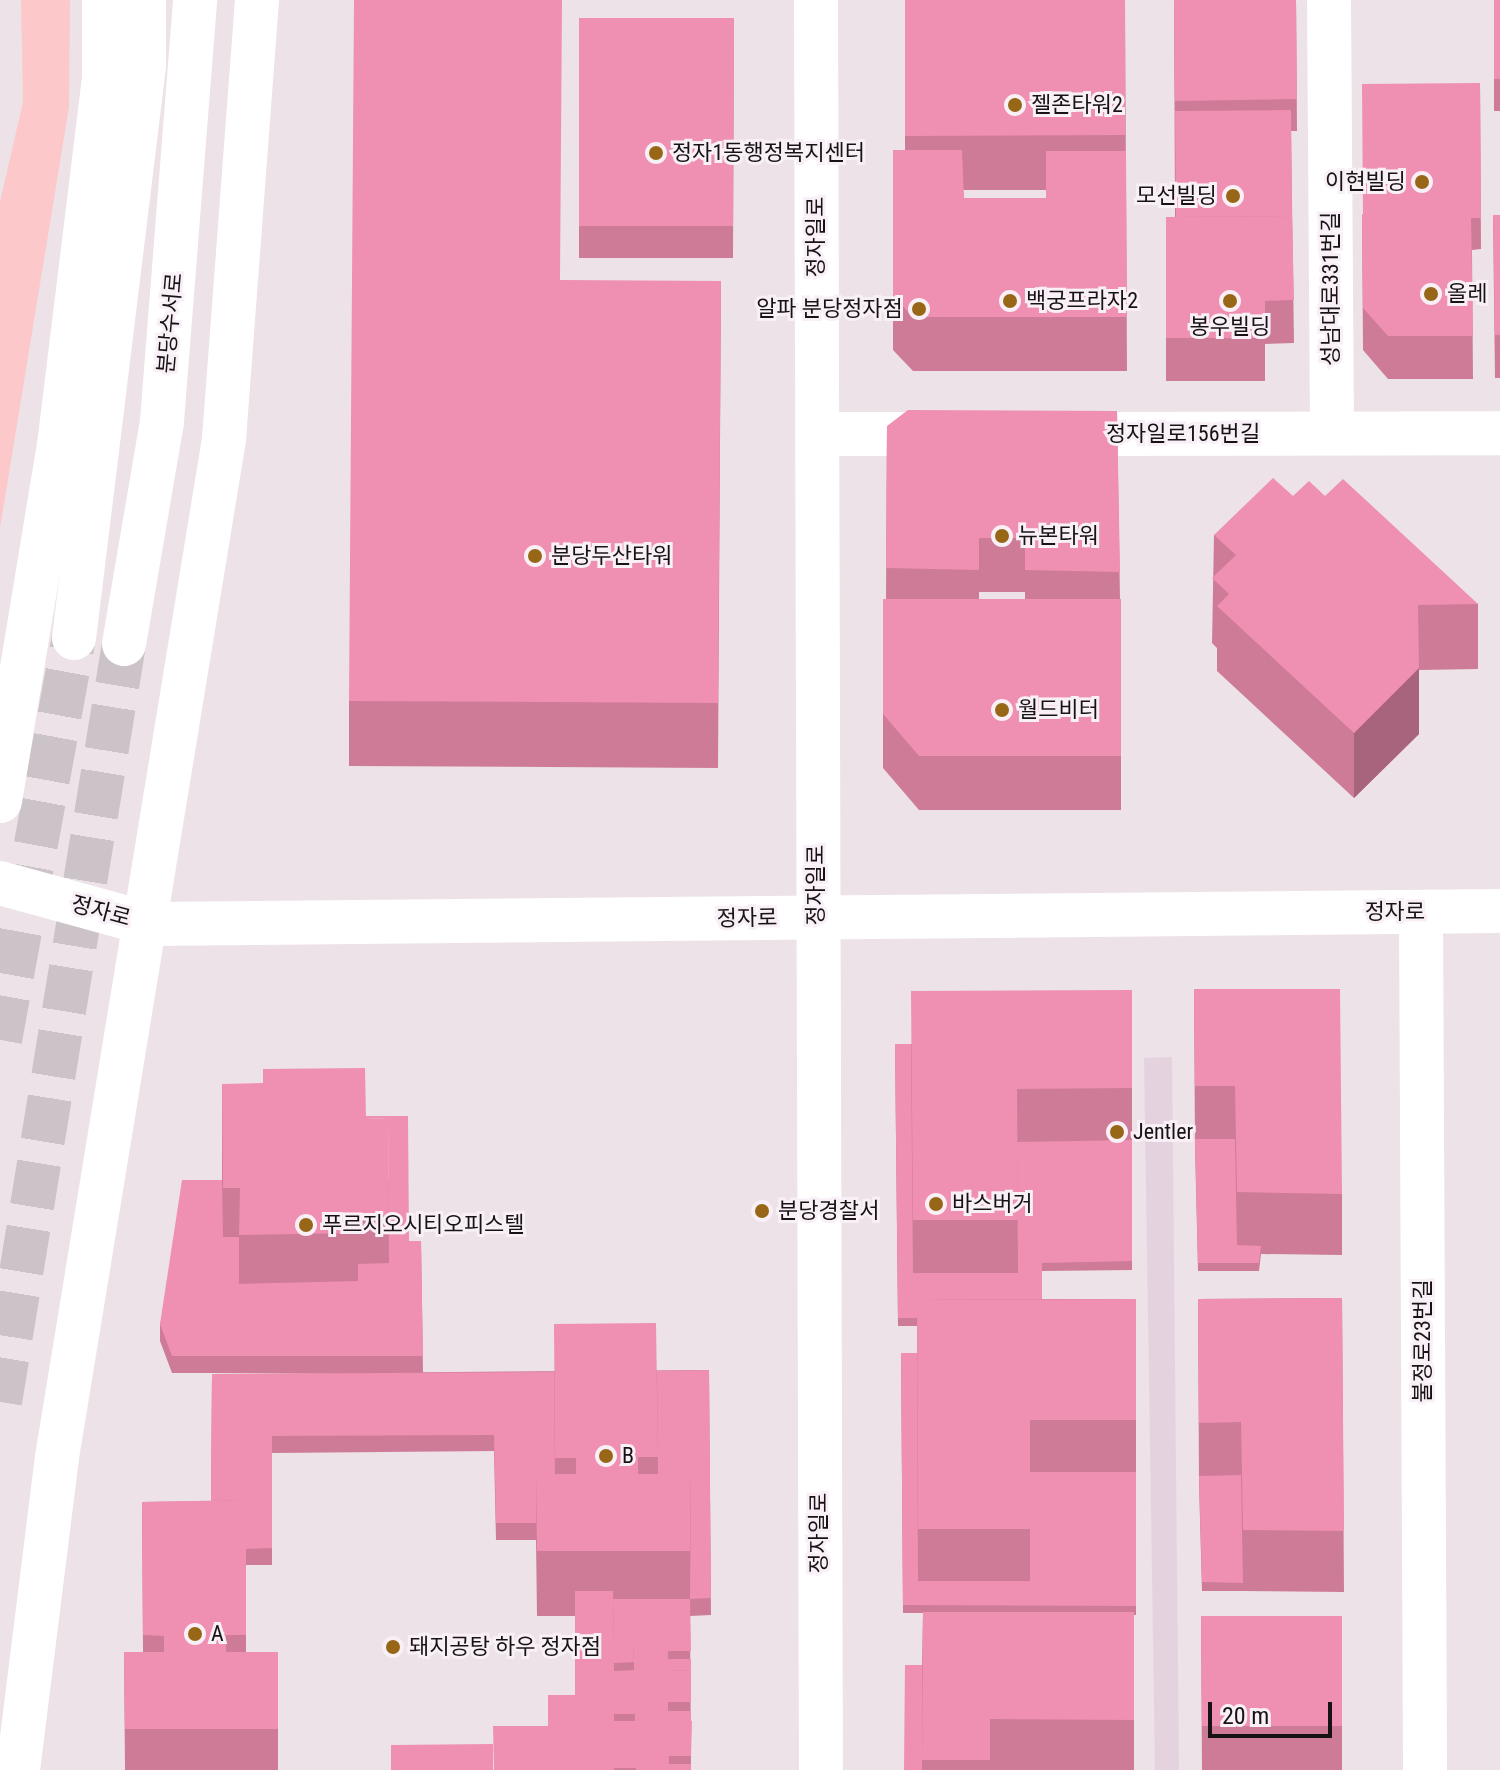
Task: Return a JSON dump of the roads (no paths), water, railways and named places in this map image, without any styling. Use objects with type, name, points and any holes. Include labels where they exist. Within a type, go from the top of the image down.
[{"type":"main road","points":[[0,801],[59,445],[104,76],[104,0]]},
{"type":"main road","points":[[74,638],[144,66],[144,0]]},
{"type":"main road","name":"분당수서로","points":[[124,644],[162,421],[195,0]]},
{"type":"main road","points":[[18,1770],[57,1457],[149,924],[224,439],[257,0]]},
{"type":"main road","name":"정자일로","points":[[816,0],[816,917],[821,1770]]},
{"type":"main road","name":"성남대로331번길","points":[[1329,0],[1332,433]]},
{"type":"main road","name":"정자일로156번길","points":[[817,434],[1500,433]]},
{"type":"main road","name":"정자로","points":[[0,883],[149,924],[1500,911]]},
{"type":"main road","name":"불정로23번길","points":[[1421,912],[1425,1770]]},
{"type":"tunnel","points":[[0,1040],[74,638]]},
{"type":"tunnel","points":[[0,1402],[124,644]]},
{"type":"place","name":"젤존타워2","points":[[1015,105]]},
{"type":"place","name":"정자1동행정복지센터","points":[[656,153]]},
{"type":"place","name":"이현빌딩","points":[[1422,182]]},
{"type":"place","name":"모선빌딩","points":[[1233,196]]},
{"type":"place","name":"올레","points":[[1431,294]]},
{"type":"place","name":"백궁프라자2","points":[[1010,301]]},
{"type":"place","name":"봉우빌딩","points":[[1230,301]]},
{"type":"place","name":"알파 분당정자점","points":[[919,309]]},
{"type":"place","name":"뉴본타워","points":[[1002,536]]},
{"type":"place","name":"분당두산타워","points":[[535,556]]},
{"type":"place","name":"월드비터","points":[[1002,710]]},
{"type":"place","name":"Jentler","points":[[1117,1132]]},
{"type":"place","name":"바스버거","points":[[936,1204]]},
{"type":"place","name":"분당경찰서","points":[[762,1211]]},
{"type":"place","name":"푸르지오시티오피스텔","points":[[306,1225]]},
{"type":"place","name":"B","points":[[606,1456]]},
{"type":"place","name":"A","points":[[195,1634]]},
{"type":"place","name":"돼지공탕 하우 정자점","points":[[393,1647]]}]
